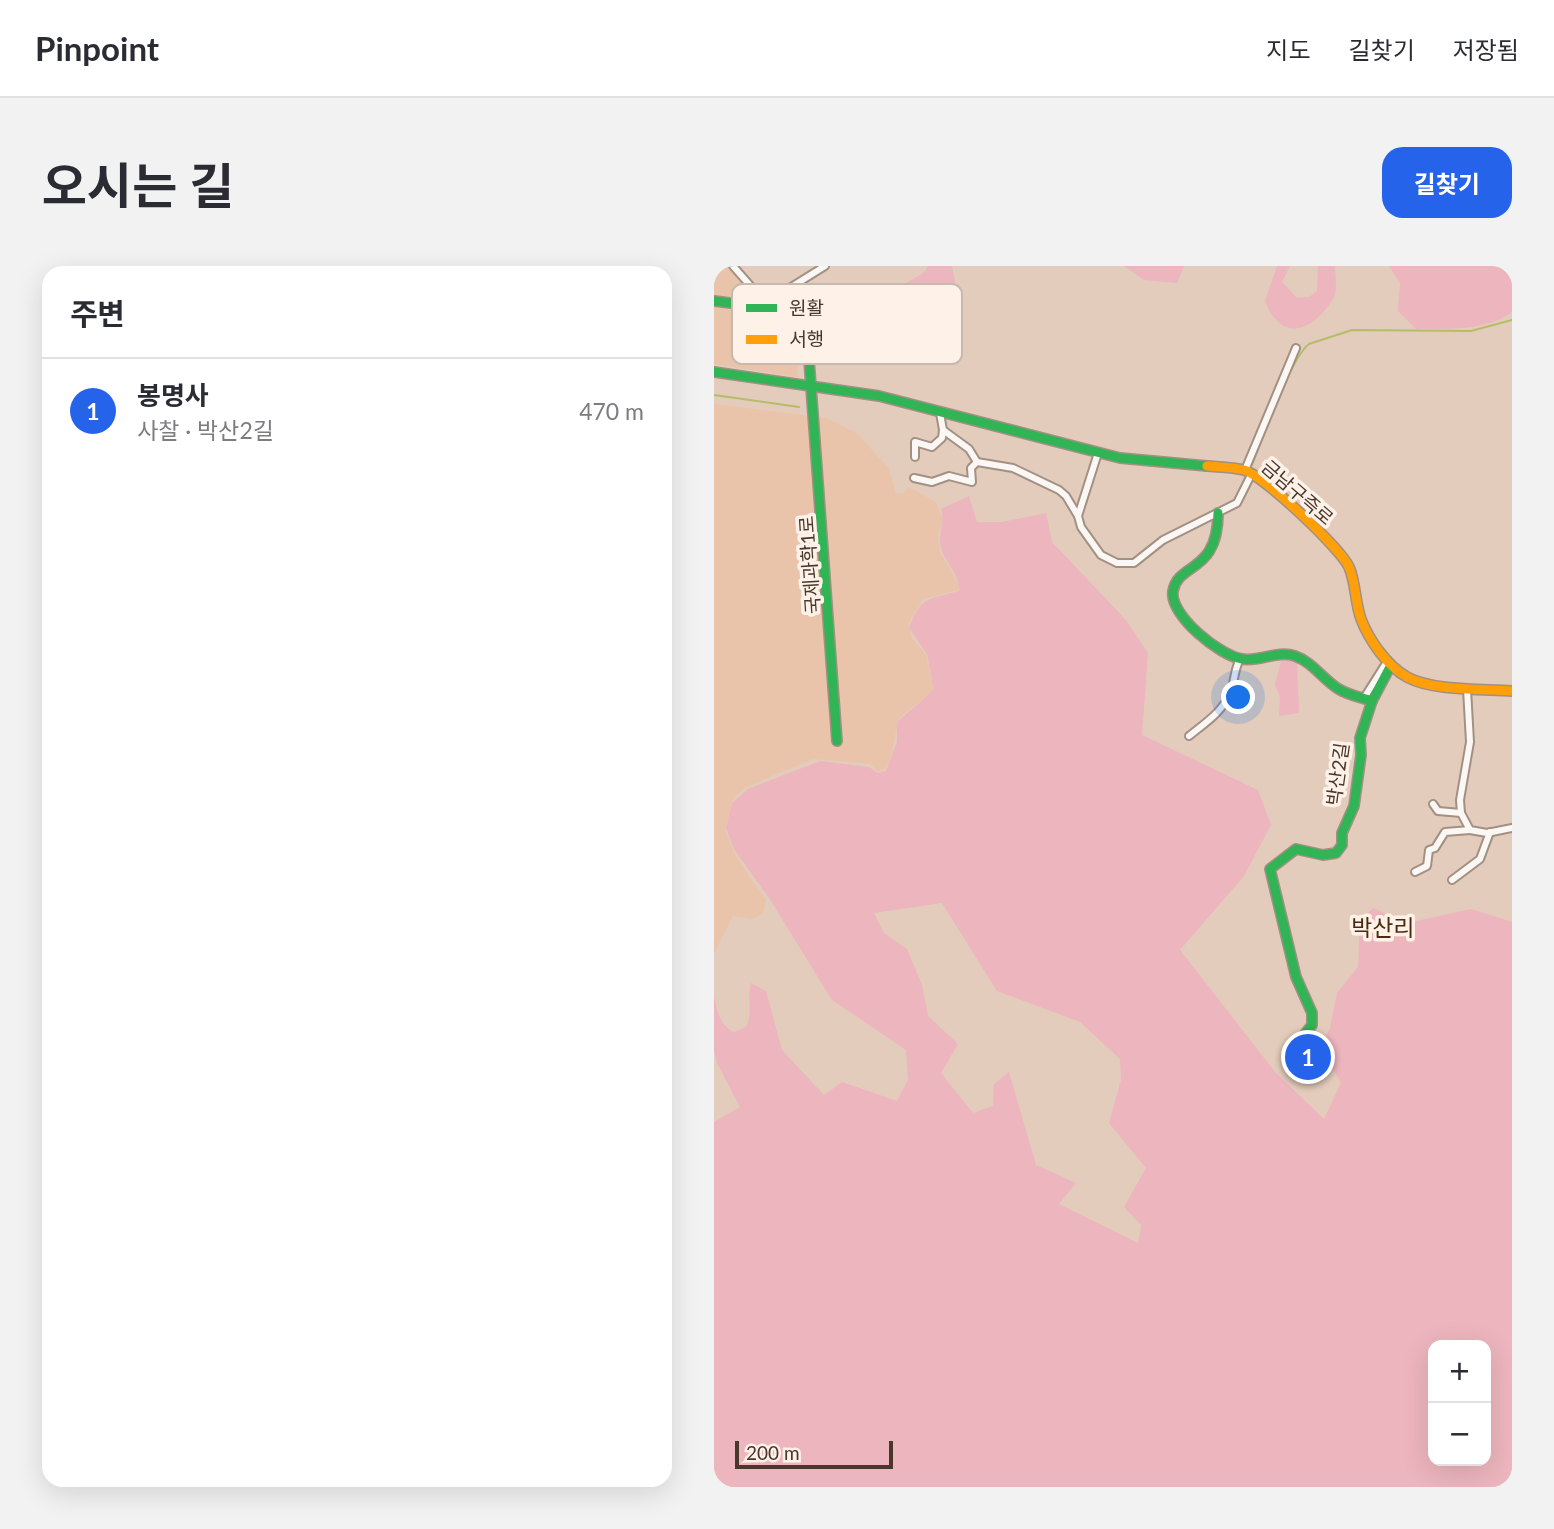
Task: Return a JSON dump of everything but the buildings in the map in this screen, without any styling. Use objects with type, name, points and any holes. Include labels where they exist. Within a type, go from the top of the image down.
[{"type":"street","points":[[733,266],[748,284]]},
{"type":"street","points":[[795,284],[825,266]]},
{"type":"street","points":[[714,301],[732,303]]},
{"type":"street","points":[[977,462],[1013,468],[1059,490],[1066,495],[1081,527],[1101,555],[1125,565],[1140,559],[1163,540],[1237,503],[1296,348]]},
{"type":"street","name":"국제과학1로","points":[[809,364],[837,741]]},
{"type":"street","name":"금남구즉로","points":[[714,372],[879,396],[1098,453],[1249,471],[1274,489],[1337,551],[1349,567],[1361,619],[1369,636],[1406,677],[1423,684],[1512,691]]},
{"type":"street","points":[[915,457],[915,442],[932,447],[942,438],[940,413]]},
{"type":"street","points":[[943,430],[970,449],[977,462]]},
{"type":"street","points":[[1078,516],[1098,453]]},
{"type":"street","points":[[914,478],[932,482],[949,476],[972,482],[971,468],[977,462]]},
{"type":"street","points":[[1218,513],[1219,531],[1212,551],[1175,587],[1173,603],[1180,616],[1209,643],[1240,659],[1271,654],[1294,656],[1313,667],[1342,691],[1368,699]]},
{"type":"street","points":[[1189,736],[1216,715],[1231,692],[1233,672],[1240,659]]},
{"type":"street","name":"박산2길","points":[[1305,1034],[1312,1026],[1312,1013],[1296,977],[1270,869],[1296,849],[1323,855],[1336,853],[1342,845],[1342,833],[1354,806],[1361,755],[1360,738],[1368,699],[1390,662]]},
{"type":"street","points":[[1467,689],[1470,742],[1461,813],[1470,830]]},
{"type":"street","points":[[1433,804],[1438,811],[1461,813]]},
{"type":"street","points":[[1415,872],[1427,866],[1429,850],[1435,848],[1445,832],[1490,832],[1512,828]]},
{"type":"street","points":[[1452,880],[1480,859],[1490,832]]},
{"type":"shaded area","points":[[714,266],[732,266],[748,284],[732,284],[732,299],[714,296]]},
{"type":"shaded area","points":[[928,266],[952,266],[955,284],[906,284]]},
{"type":"shaded area","points":[[1124,266],[1184,266],[1177,283],[1144,280]]},
{"type":"shaded area","points":[[1277,266],[1290,266],[1282,282],[1297,298],[1309,297],[1317,291],[1318,266],[1335,266],[1335,296],[1325,310],[1307,325],[1289,328],[1272,315],[1265,301]]},
{"type":"shaded area","points":[[1389,266],[1512,266],[1512,312],[1478,326],[1416,329],[1398,311],[1400,283]]},
{"type":"shaded area","points":[[714,307],[732,310],[732,364],[797,364],[798,377],[714,364]]},
{"type":"shaded area","points":[[714,404],[826,418],[857,433],[889,469],[896,493],[903,494],[909,487],[936,502],[943,521],[938,535],[940,552],[959,585],[958,590],[923,599],[908,625],[912,638],[926,655],[934,690],[899,718],[890,760],[885,769],[877,771],[872,765],[864,763],[813,759],[746,787],[733,798],[725,830],[735,855],[766,900],[763,913],[753,919],[733,916],[714,953]]},
{"type":"shaded area","points":[[969,496],[977,522],[1002,522],[1046,513],[1052,542],[1126,620],[1148,653],[1142,735],[1258,790],[1271,825],[1244,876],[1180,950],[1276,1073],[1324,1119],[1341,1083],[1325,1056],[1323,1042],[1330,1028],[1337,993],[1358,967],[1360,921],[1373,908],[1407,923],[1471,909],[1512,922],[1512,1487],[714,1487],[714,1122],[740,1107],[717,1063],[714,1050],[714,997],[722,1022],[734,1032],[746,1027],[748,1022],[751,983],[766,991],[782,1050],[824,1095],[842,1082],[897,1101],[908,1080],[906,1050],[832,1000],[771,901],[734,849],[726,828],[732,803],[748,789],[821,761],[869,767],[878,773],[886,771],[897,742],[897,722],[934,690],[927,654],[909,628],[922,604],[959,591],[957,580],[941,548],[941,509]],"holes":[[[942,903],[997,991],[1080,1022],[1120,1059],[1121,1080],[1109,1123],[1146,1168],[1124,1207],[1141,1225],[1138,1243],[1059,1204],[1076,1183],[1036,1165],[1009,1072],[994,1084],[993,1106],[973,1113],[941,1073],[958,1044],[928,1016],[922,985],[907,949],[884,933],[874,913]]]},
{"type":"shaded area","points":[[1282,657],[1297,662],[1299,713],[1279,716],[1280,697],[1275,685]]},
{"type":"waterway","points":[[1252,465],[1286,381],[1309,344],[1352,330],[1471,331],[1512,320]]},
{"type":"waterway","points":[[714,395],[799,407]]},
{"type":"traffic: fast","points":[[714,301],[732,303]]},
{"type":"traffic: fast","points":[[809,364],[837,741]]},
{"type":"traffic: fast","points":[[714,372],[879,396],[1120,458],[1207,466]]},
{"type":"traffic: fast","points":[[1218,513],[1212,547],[1205,557],[1182,575],[1173,591],[1174,601],[1187,622],[1209,642],[1233,656],[1242,659],[1282,654],[1295,656],[1307,662],[1341,690],[1372,701]]},
{"type":"traffic: fast","points":[[1305,1034],[1312,1025],[1312,1013],[1296,977],[1270,869],[1296,849],[1323,855],[1336,853],[1342,845],[1342,833],[1354,806],[1361,755],[1360,738],[1372,701],[1391,665]]},
{"type":"traffic: slow","points":[[1207,466],[1240,469],[1254,475],[1284,498],[1332,545],[1349,567],[1364,627],[1380,652],[1400,672],[1430,685],[1512,691]]},
{"type":"place","name":"봉명사","points":[[1308,1057]]},
{"type":"district","name":"박산리","points":[[1383,927]]}]
